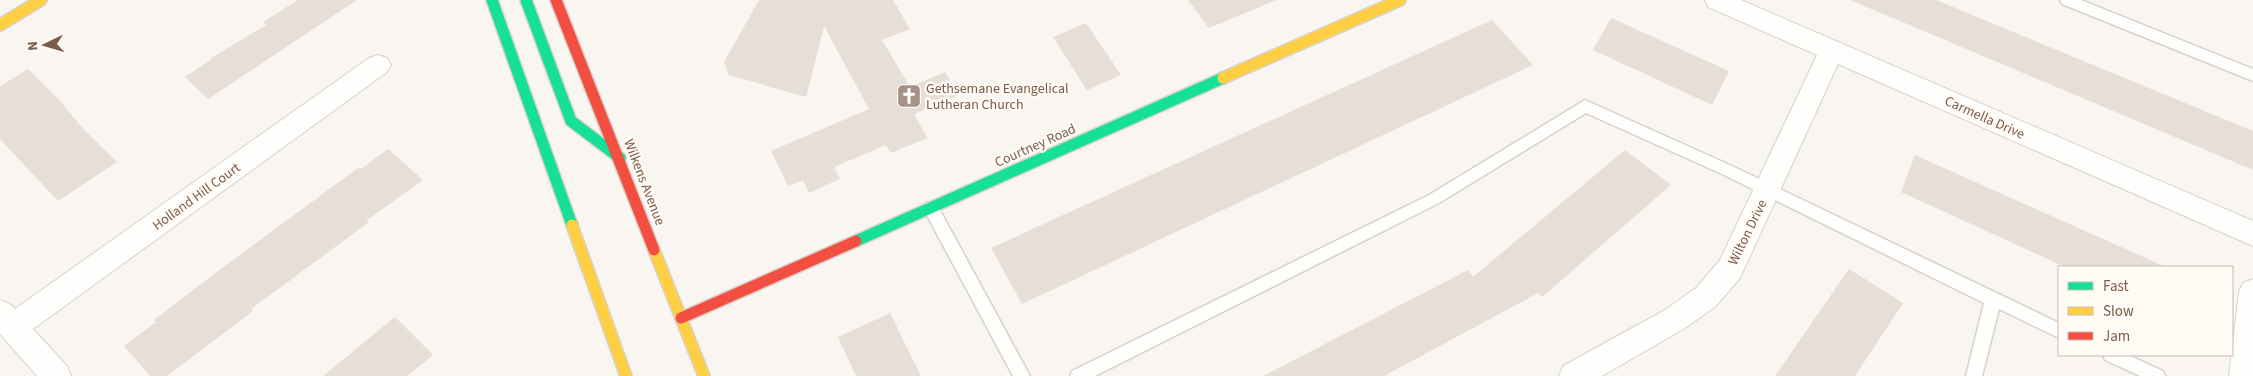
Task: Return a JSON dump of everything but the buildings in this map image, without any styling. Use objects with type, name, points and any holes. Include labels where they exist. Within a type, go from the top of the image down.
[{"type":"main road","points":[[0,24],[41,0]]},
{"type":"main road","points":[[492,0],[626,376]]},
{"type":"main road","points":[[526,0],[571,121],[620,158]]},
{"type":"main road","name":"Wilkens Avenue","points":[[556,0],[620,158],[704,376]]},
{"type":"main road","name":"Courtney Road","points":[[681,318],[1400,0]]},
{"type":"street","name":"Carmella Drive","points":[[1718,0],[2253,234]]},
{"type":"street","name":"Wilton Drive","points":[[1574,376],[1675,320],[1706,297],[1730,269],[1832,50]]},
{"type":"street","name":"Holland Hill Court","points":[[7,320],[378,65]]},
{"type":"street","points":[[2244,376],[2253,292]]},
{"type":"street","points":[[7,320],[56,376]]},
{"type":"lane","points":[[2067,0],[2253,75]]},
{"type":"lane","points":[[1078,376],[1434,199],[1585,106],[1768,190],[1993,300],[2058,330]]},
{"type":"lane","points":[[931,208],[1022,376]]},
{"type":"lane","points":[[1974,376],[1993,300]]},
{"type":"lane","points":[[2113,356],[2157,376]]},
{"type":"traffic: fast","points":[[492,0],[572,225]]},
{"type":"traffic: fast","points":[[526,0],[571,121],[620,158]]},
{"type":"traffic: fast","points":[[856,241],[1223,78]]},
{"type":"traffic: slow","points":[[0,25],[41,0]]},
{"type":"traffic: slow","points":[[1223,78],[1400,0]]},
{"type":"traffic: slow","points":[[572,225],[626,376]]},
{"type":"traffic: slow","points":[[654,250],[704,376]]},
{"type":"traffic: jam","points":[[556,0],[654,250]]},
{"type":"traffic: jam","points":[[681,318],[856,241]]},
{"type":"place","name":"Gethsemane Evangelical Lutheran Church","points":[[909,96]]}]
